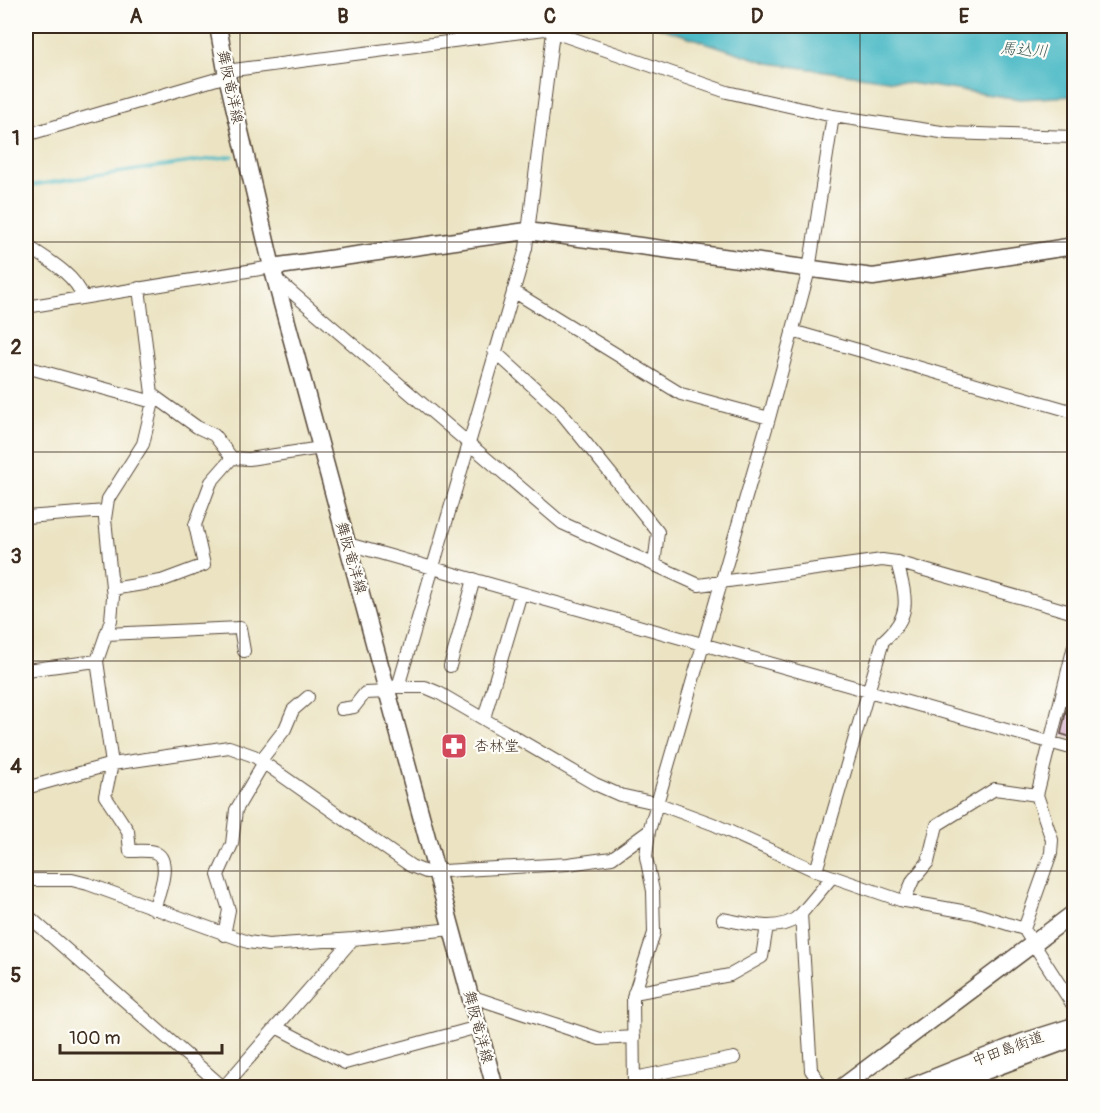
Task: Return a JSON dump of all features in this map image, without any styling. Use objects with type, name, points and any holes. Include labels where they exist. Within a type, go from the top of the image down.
[{"type":"street","name":"舞阪竜洋線","points":[[218,26],[226,74],[274,272],[321,448],[391,689],[495,1088]]},
{"type":"street","points":[[26,133],[226,74],[545,29],[727,92],[833,116],[948,133],[1074,137]]},
{"type":"street","points":[[391,689],[432,568],[526,248],[553,32]]},
{"type":"street","points":[[734,1058],[634,1083],[634,993],[654,933],[653,891],[646,857],[648,831],[769,418],[809,270],[833,116]]},
{"type":"street","points":[[26,307],[139,288],[274,272],[527,231],[873,277],[1074,246]]},
{"type":"street","points":[[26,245],[54,263],[81,290],[83,297]]},
{"type":"street","points":[[274,272],[562,523],[699,585],[882,560],[897,562],[1074,613]]},
{"type":"street","points":[[139,288],[153,399],[143,444],[108,500],[105,534],[112,589],[111,620],[97,661],[112,764],[105,796],[128,831],[130,851],[154,852],[161,857],[165,875],[154,909]]},
{"type":"street","points":[[513,291],[681,394],[769,418]]},
{"type":"street","points":[[792,330],[1074,412]]},
{"type":"street","points":[[494,351],[559,410],[658,532],[654,565]]},
{"type":"street","points":[[26,367],[153,399],[214,435],[232,458],[249,459],[321,448]]},
{"type":"street","points":[[112,589],[161,581],[204,565],[195,525],[211,482],[232,458]]},
{"type":"street","points":[[26,517],[106,511]]},
{"type":"street","points":[[348,544],[1074,749]]},
{"type":"street","points":[[816,871],[882,641],[901,621],[906,607],[897,562]]},
{"type":"street","points":[[450,666],[474,579]]},
{"type":"street","points":[[484,718],[521,593]]},
{"type":"street","points":[[106,634],[240,628],[244,651]]},
{"type":"street","points":[[1024,929],[1051,853],[1052,840],[1037,795],[1048,741],[1074,646]]},
{"type":"street","points":[[26,669],[97,661]]},
{"type":"street","points":[[341,709],[354,707],[365,693],[425,687],[484,718],[595,784],[620,795],[656,803],[714,824],[816,871],[904,901],[973,914],[1024,929],[1074,1007]]},
{"type":"street","points":[[224,935],[229,910],[218,875],[232,844],[236,810],[262,761],[285,729],[293,710],[308,697]]},
{"type":"street","points":[[26,788],[112,764],[229,747],[243,750],[262,761],[419,871],[568,864],[612,858],[648,831]]},
{"type":"street","points":[[904,901],[913,880],[928,862],[937,825],[995,789],[1037,795]]},
{"type":"street","points":[[723,919],[767,926],[796,919],[832,877]]},
{"type":"street","points":[[26,880],[72,880],[224,935],[268,945],[452,929]]},
{"type":"street","points":[[841,1088],[1074,913]]},
{"type":"street","points":[[26,914],[224,1087],[353,939]]},
{"type":"street","points":[[801,914],[811,1071],[823,1088]]},
{"type":"street","points":[[634,993],[730,975],[762,957],[767,926]]},
{"type":"street","points":[[470,996],[600,1039],[634,1037]]},
{"type":"street","name":"中田島街道","points":[[908,1088],[1023,1042],[1074,1026]]},
{"type":"street","points":[[276,1028],[345,1063],[478,1027]]},
{"type":"street","name":"中田島街道","points":[[940,1088],[1074,1038]]},
{"type":"water","name":"馬込川","points":[[655,26],[1074,26],[1074,96],[1020,99],[769,63]]},
{"type":"building","points":[[1067,707],[1074,709],[1074,738],[1061,734]]},
{"type":"waterway","points":[[26,186],[233,156]]},
{"type":"place","name":"杏林堂","points":[[454,746]]}]
